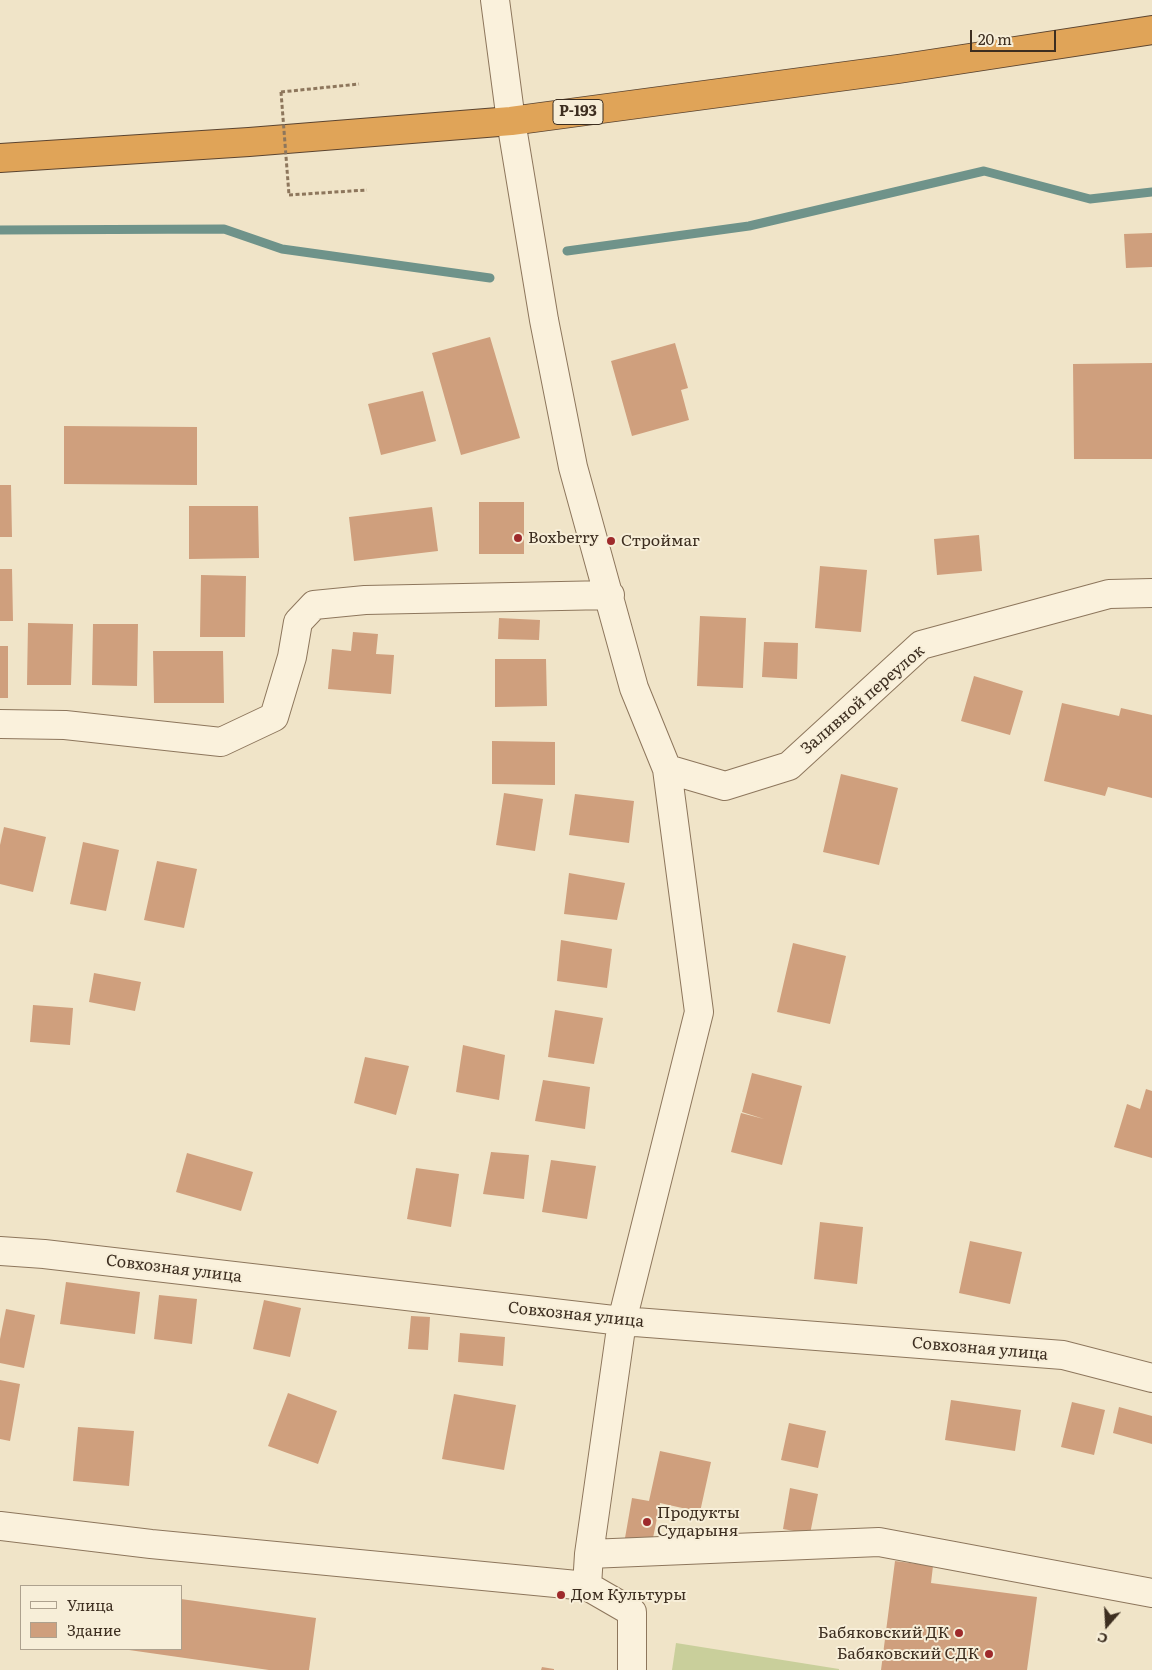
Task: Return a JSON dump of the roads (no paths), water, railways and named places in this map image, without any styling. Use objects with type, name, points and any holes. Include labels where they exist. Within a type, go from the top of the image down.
[{"type":"highway","name":"Р-193","points":[[0,158],[249,142],[511,121],[898,69],[1152,30]]},
{"type":"street","points":[[495,0],[511,121],[544,320],[573,468],[610,595],[634,688],[667,769],[699,1012],[622,1320],[589,1554],[587,1586]]},
{"type":"street","name":"Заливной переулок","points":[[667,769],[725,786],[789,766],[921,645],[1109,594],[1152,593]]},
{"type":"street","points":[[0,724],[65,725],[221,742],[274,717],[292,657],[298,622],[314,605],[365,600],[610,595]]},
{"type":"street","name":"Совхозная улица","points":[[0,1251],[622,1320],[1063,1355],[1152,1378]]},
{"type":"street","points":[[0,1526],[151,1544],[587,1586],[632,1612],[632,1670]]},
{"type":"street","points":[[589,1554],[879,1542],[1152,1593]]},
{"type":"waterway","points":[[567,251],[749,226],[984,171],[1090,199],[1152,192]]},
{"type":"waterway","points":[[0,230],[224,229],[282,249],[490,278]]},
{"type":"place","name":"Boxberry","points":[[518,538]]},
{"type":"place","name":"Строймаг","points":[[611,541]]},
{"type":"place","name":"Продукты Сударыня","points":[[647,1522]]},
{"type":"place","name":"Дом Культуры","points":[[561,1595]]},
{"type":"place","name":"Бабяковский ДК","points":[[959,1633]]},
{"type":"place","name":"Бабяковский СДК","points":[[989,1654]]}]
